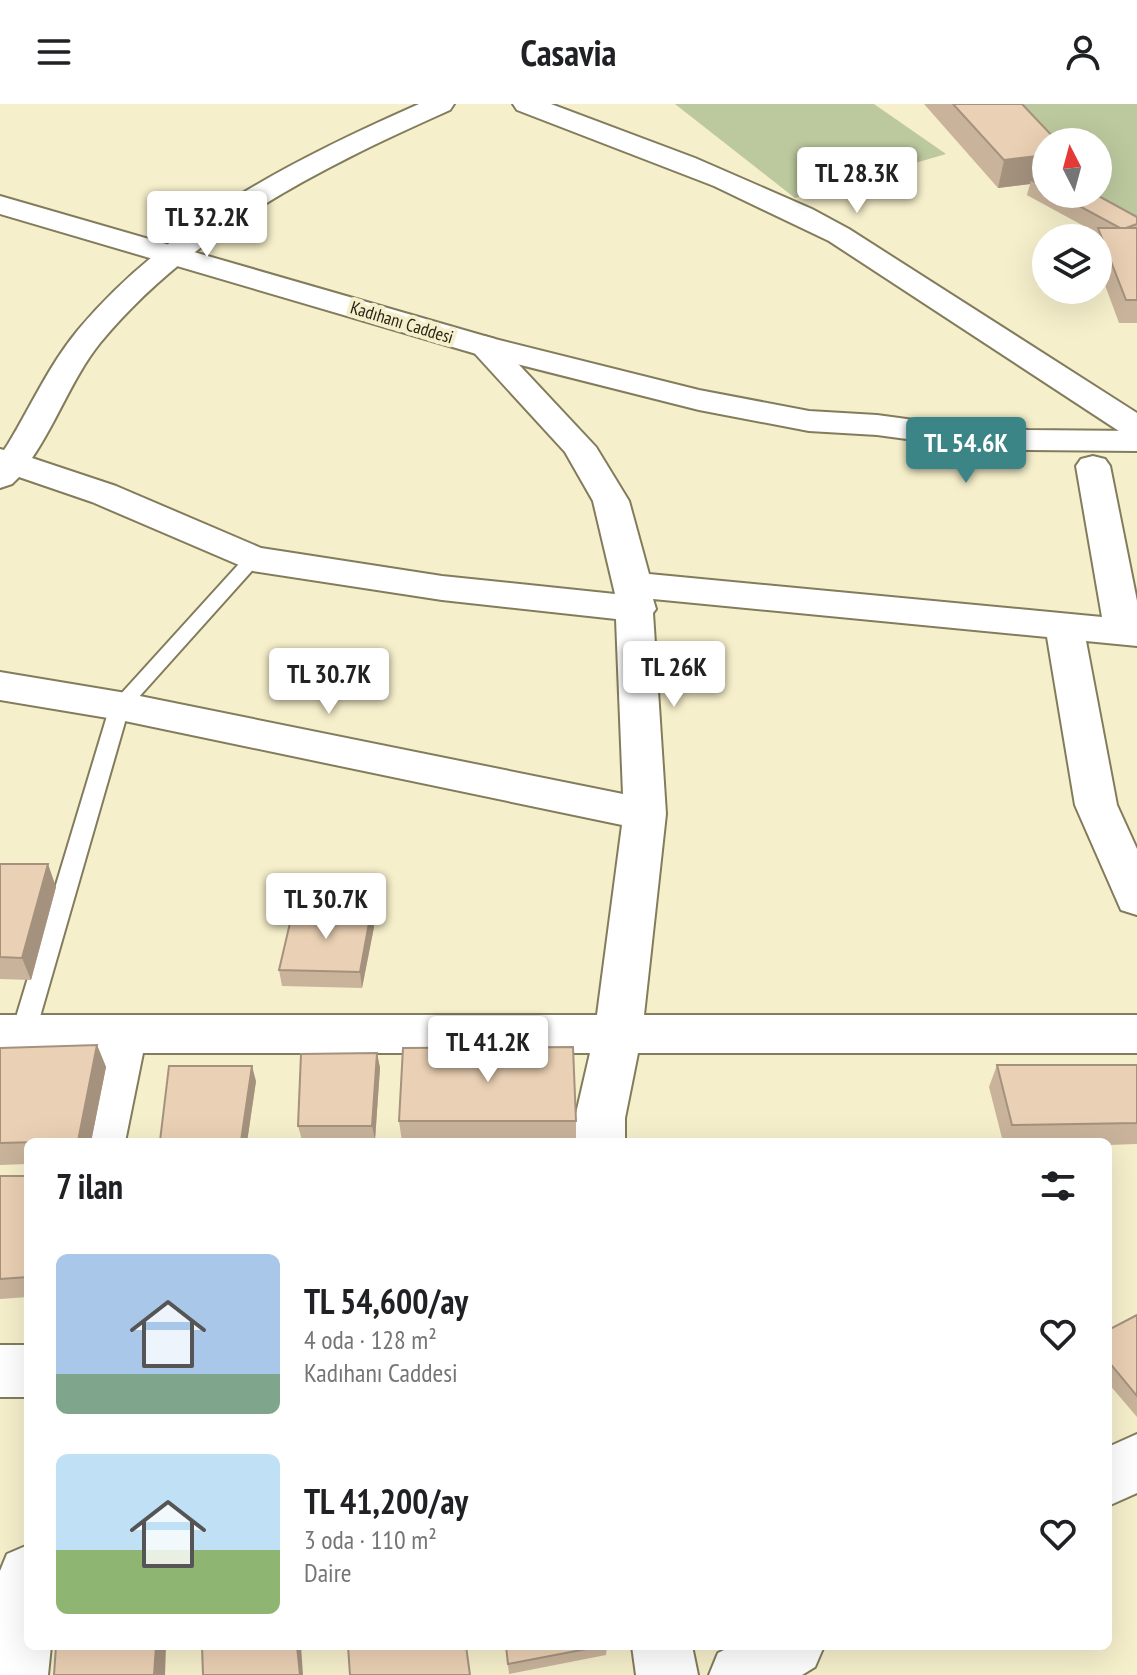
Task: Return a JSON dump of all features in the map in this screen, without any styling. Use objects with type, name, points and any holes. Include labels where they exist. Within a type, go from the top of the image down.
[{"type":"street","points":[[441,104],[285,178],[242,202],[171,252],[87,339],[4,467],[104,494],[253,559],[442,588],[635,597],[1131,633],[1093,466]]},
{"type":"street","points":[[526,104],[691,166],[839,235],[1137,428]]},
{"type":"street","name":"Kadıhanı Caddesi","points":[[0,205],[171,252],[484,346],[634,385],[809,421]]},
{"type":"street","points":[[484,346],[579,447],[611,501],[635,597],[645,814],[618,1034],[600,1118],[600,1138]]},
{"type":"street","points":[[809,421],[1003,439],[1137,441]]},
{"type":"street","points":[[809,421],[916,449],[1137,468]]},
{"type":"street","points":[[1064,627],[1096,805],[1137,898]]},
{"type":"street","points":[[0,686],[120,706],[645,814]]},
{"type":"street","points":[[12,1034],[1137,1034]]},
{"type":"street","points":[[101,1138],[123,1034]]},
{"type":"street","points":[[0,1371],[24,1371]]},
{"type":"street","points":[[1112,1476],[1137,1462]]},
{"type":"street","points":[[17,1675],[24,1611]]},
{"type":"street","points":[[663,1650],[667,1675]]},
{"type":"street","points":[[740,1675],[787,1650]]},
{"type":"lane","points":[[12,1034],[120,706],[253,559]]},
{"type":"green space","points":[[675,104],[874,104],[946,154],[795,198]]},
{"type":"green space","points":[[924,104],[1137,104],[1137,245],[1119,245],[1112,241],[1112,224],[1080,224],[1051,208],[1112,208],[1112,128],[1032,128],[1032,138]]},
{"type":"building","points":[[953,104],[1022,104],[1045,128],[1032,128],[1032,157],[1004,160]]},
{"type":"building","points":[[1112,203],[1137,217],[1137,224],[1120,228],[1083,208],[1112,208]]},
{"type":"building","points":[[1112,228],[1137,228],[1137,300],[1126,300],[1112,264]]},
{"type":"building","points":[[0,864],[48,864],[22,958],[0,957]]},
{"type":"building","points":[[293,910],[371,912],[360,972],[279,970]]},
{"type":"building","points":[[97,1045],[79,1138],[24,1138],[24,1142],[0,1143],[0,1048]]},
{"type":"building","points":[[573,1047],[576,1121],[399,1121],[403,1048]]},
{"type":"building","points":[[377,1053],[372,1126],[298,1126],[301,1054]]},
{"type":"building","points":[[997,1065],[1137,1065],[1137,1123],[1012,1125]]},
{"type":"building","points":[[169,1066],[252,1066],[241,1138],[160,1138]]},
{"type":"building","points":[[0,1176],[24,1176],[24,1277],[0,1279]]},
{"type":"building","points":[[1137,1315],[1137,1396],[1112,1366],[1112,1328]]},
{"type":"building","points":[[56,1650],[156,1650],[154,1675],[54,1675]]},
{"type":"building","points":[[202,1650],[297,1650],[300,1675],[203,1675]]},
{"type":"building","points":[[348,1650],[467,1650],[470,1675],[350,1675]]},
{"type":"building","points":[[506,1650],[581,1650],[508,1664]]}]
